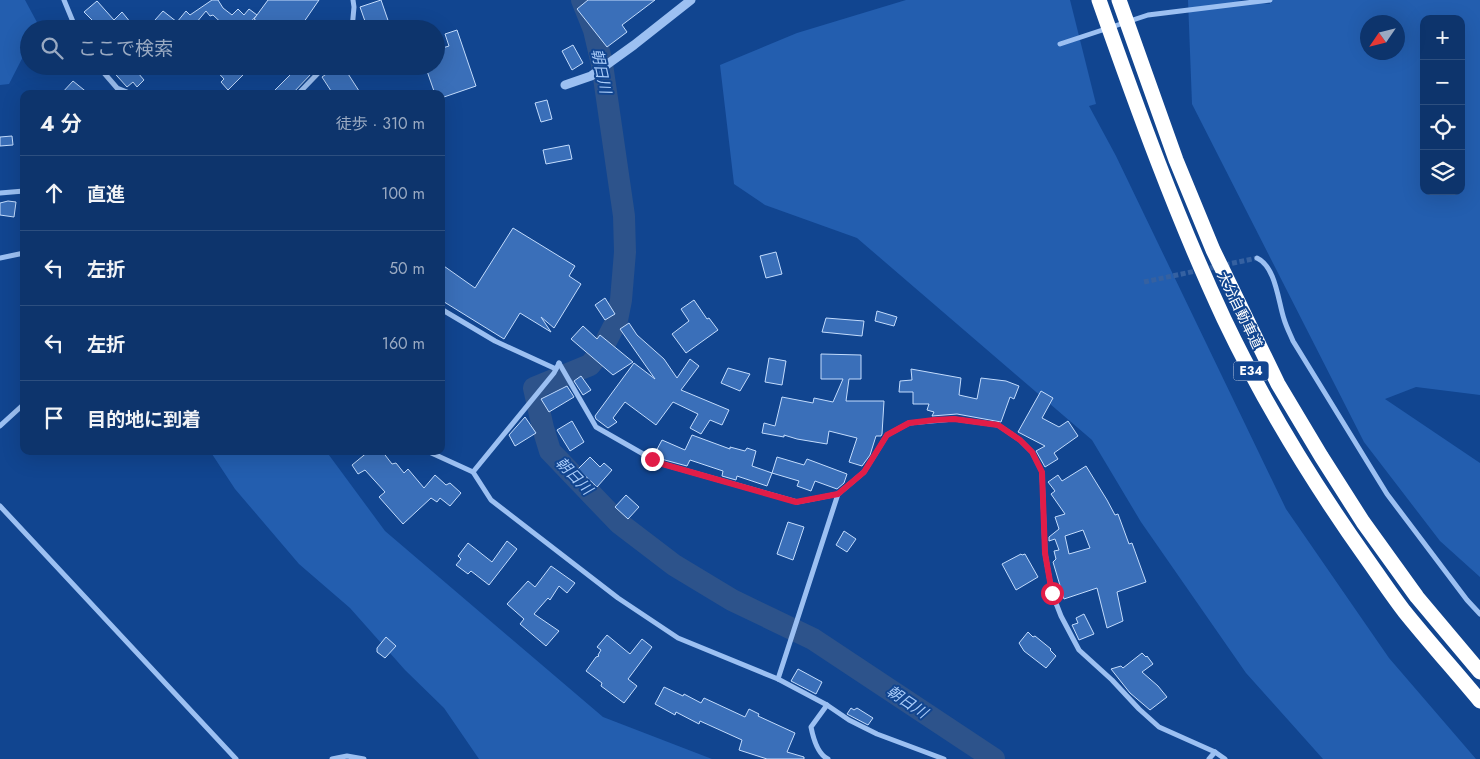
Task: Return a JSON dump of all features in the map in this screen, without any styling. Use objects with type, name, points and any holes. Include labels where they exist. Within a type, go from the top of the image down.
[{"type":"highway","name":"大分自動車道","points":[[1099,0],[1156,158],[1196,257],[1225,321],[1263,393],[1305,466],[1348,532],[1404,610],[1480,701]]},
{"type":"highway","name":"大分自動車道","points":[[1119,0],[1176,160],[1213,250],[1278,384],[1363,522],[1417,597],[1480,672]]},
{"type":"street","points":[[64,0],[72,20]]},
{"type":"street","points":[[353,0],[353,20]]},
{"type":"street","points":[[566,85],[591,76],[691,0]]},
{"type":"street","points":[[1060,44],[1148,16],[1270,0]]},
{"type":"street","points":[[106,75],[117,88],[122,90]]},
{"type":"street","points":[[302,90],[316,75]]},
{"type":"street","points":[[0,193],[20,191]]},
{"type":"street","points":[[0,258],[20,254]]},
{"type":"street","points":[[1257,258],[1265,264],[1273,277],[1284,318],[1293,341],[1382,486],[1467,600],[1480,614]]},
{"type":"street","points":[[445,312],[495,341],[556,369]]},
{"type":"street","points":[[473,472],[559,363],[596,427],[659,463],[796,502],[838,494],[864,472],[887,435],[909,423],[954,419],[998,425],[1020,440],[1032,452],[1042,472],[1045,553],[1052,593],[1061,616],[1079,650],[1159,727],[1215,752],[1225,759]]},
{"type":"street","points":[[0,426],[20,408]]},
{"type":"street","points":[[436,455],[473,472],[491,500],[618,598],[678,638],[778,679],[877,734],[944,759]]},
{"type":"street","points":[[778,679],[838,494]]},
{"type":"street","points":[[0,506],[236,759]]},
{"type":"street","points":[[827,705],[811,727],[814,739],[824,757],[828,759]]},
{"type":"street","points":[[1208,759],[1215,752]]},
{"type":"street","points":[[332,759],[347,756],[364,759]]},
{"type":"shaded area","points":[[0,0],[25,0],[36,20],[20,20],[20,63],[9,84],[0,85]]},
{"type":"shaded area","points":[[906,0],[1070,0],[1096,104],[1089,106],[1116,156],[1286,509],[1389,658],[1476,759],[1323,759],[1246,673],[1141,522],[1092,440],[857,238],[765,205],[734,184],[720,65],[797,33]]},
{"type":"shaded area","points":[[1188,0],[1235,0],[1270,4],[1269,0],[1480,0],[1480,395],[1416,387],[1385,399],[1480,463],[1480,577],[1440,541],[1364,442],[1192,104]]},
{"type":"shaded area","points":[[213,455],[329,455],[385,531],[603,717],[712,759],[479,759],[444,708],[405,670],[350,608],[299,564],[235,489]]},
{"type":"building","points":[[212,0],[218,0],[223,8],[232,15],[238,9],[244,15],[249,9],[257,15],[252,20],[218,20],[213,15],[210,16],[206,11],[198,20],[179,20],[186,11],[190,15]]},
{"type":"building","points":[[268,0],[319,0],[305,20],[254,19]]},
{"type":"building","points":[[381,0],[388,20],[365,20],[360,7]]},
{"type":"building","points":[[588,0],[655,0],[622,25],[627,32],[607,47],[577,9]]},
{"type":"building","points":[[97,1],[114,20],[92,20],[84,12]]},
{"type":"building","points":[[163,11],[174,20],[155,20]]},
{"type":"building","points":[[122,12],[129,20],[114,20]]},
{"type":"building","points":[[457,30],[476,86],[445,97],[445,90],[434,90],[428,75],[445,75],[445,47],[449,46],[445,34]]},
{"type":"building","points":[[573,45],[583,63],[572,70],[562,51]]},
{"type":"building","points":[[116,75],[140,75],[144,80],[137,87],[133,82],[127,87]]},
{"type":"building","points":[[220,75],[243,75],[228,90],[221,82],[224,79]]},
{"type":"building","points":[[290,75],[310,75],[296,90],[275,90]]},
{"type":"building","points":[[325,75],[349,75],[358,90],[330,90],[322,77]]},
{"type":"building","points":[[73,81],[84,90],[65,90]]},
{"type":"building","points":[[547,100],[552,119],[541,122],[535,103]]},
{"type":"building","points":[[12,136],[13,145],[0,146],[0,137]]},
{"type":"building","points":[[569,145],[572,159],[546,164],[543,150]]},
{"type":"building","points":[[16,202],[14,217],[0,215],[0,203]]},
{"type":"building","points":[[513,228],[575,266],[569,276],[581,284],[554,328],[541,317],[551,332],[520,313],[504,339],[445,302],[445,267],[475,288]]},
{"type":"building","points":[[776,252],[782,274],[766,278],[760,256]]},
{"type":"building","points":[[605,298],[615,314],[605,320],[595,305]]},
{"type":"building","points":[[694,300],[707,319],[709,318],[718,330],[686,353],[672,334],[689,321],[681,309]]},
{"type":"building","points":[[877,311],[897,317],[894,326],[875,321]]},
{"type":"building","points":[[826,318],[864,321],[862,336],[822,332]]},
{"type":"building","points":[[629,323],[637,335],[664,359],[677,378],[690,359],[699,366],[681,390],[729,410],[722,425],[710,420],[701,434],[690,428],[698,414],[673,402],[656,425],[625,402],[613,418],[617,422],[608,428],[596,419],[595,416],[634,363],[655,379],[620,329]]},
{"type":"building","points":[[583,326],[597,339],[600,335],[633,362],[613,375],[571,339]]},
{"type":"building","points":[[821,354],[861,355],[861,379],[849,379],[846,401],[884,401],[882,434],[881,436],[876,436],[870,455],[862,466],[849,462],[857,438],[829,431],[827,444],[784,435],[784,437],[762,433],[764,423],[775,426],[782,397],[813,403],[814,398],[833,402],[843,379],[821,379]]},
{"type":"building","points":[[769,358],[786,361],[782,385],[765,382]]},
{"type":"building","points":[[728,368],[750,374],[740,391],[721,383]]},
{"type":"building","points":[[911,369],[961,378],[959,395],[977,399],[981,378],[1006,381],[1019,386],[1014,399],[1010,397],[1001,422],[957,414],[932,416],[934,412],[927,410],[929,404],[913,404],[913,392],[899,392],[900,381],[912,380]]},
{"type":"building","points":[[581,376],[591,390],[583,395],[574,381]]},
{"type":"building","points":[[567,386],[574,397],[549,412],[541,399]]},
{"type":"building","points":[[1041,391],[1053,398],[1042,418],[1059,427],[1068,421],[1078,436],[1054,453],[1058,459],[1045,467],[1036,451],[1045,446],[1018,432]]},
{"type":"building","points":[[525,417],[536,433],[515,446],[509,435]]},
{"type":"building","points":[[572,421],[584,442],[570,451],[557,430]]},
{"type":"building","points":[[692,435],[730,449],[730,447],[745,451],[747,448],[756,451],[752,466],[772,473],[767,486],[737,476],[736,480],[722,476],[723,471],[690,460],[687,466],[661,459],[654,455],[662,440],[685,450]]},
{"type":"building","points":[[364,455],[385,455],[392,464],[396,463],[404,473],[408,469],[424,488],[435,475],[446,485],[450,483],[461,493],[450,506],[440,498],[437,502],[431,498],[403,524],[379,497],[385,492],[365,470],[358,474],[352,465]]},
{"type":"building","points":[[590,457],[600,467],[604,463],[612,470],[597,487],[578,469]]},
{"type":"building","points":[[777,457],[804,465],[807,459],[847,474],[844,483],[837,489],[815,481],[811,491],[797,486],[799,481],[772,473]]},
{"type":"building","points":[[1086,466],[1115,515],[1118,514],[1129,544],[1132,543],[1146,582],[1117,592],[1123,621],[1107,628],[1097,588],[1064,599],[1053,562],[1056,559],[1054,551],[1059,550],[1055,539],[1049,541],[1049,537],[1059,529],[1055,517],[1065,514],[1051,494],[1055,491],[1048,482],[1058,475],[1062,481]],"holes":[[[1083,530],[1090,548],[1069,554],[1065,536]]]},
{"type":"building","points":[[626,495],[639,507],[628,519],[615,507]]},
{"type":"building","points":[[788,522],[804,527],[793,560],[777,554]]},
{"type":"building","points":[[844,531],[856,539],[847,552],[836,545]]},
{"type":"building","points":[[507,541],[517,549],[489,585],[471,571],[468,574],[456,565],[461,559],[458,556],[468,543],[492,562]]},
{"type":"building","points":[[1021,554],[1025,554],[1038,577],[1016,590],[1002,564]]},
{"type":"building","points":[[551,566],[575,583],[567,593],[559,586],[550,600],[548,598],[534,614],[559,631],[546,646],[520,624],[524,619],[507,604],[528,581],[535,587]]},
{"type":"building","points":[[1084,614],[1094,634],[1079,640],[1072,625],[1078,623],[1076,618]]},
{"type":"building","points":[[1028,632],[1051,649],[1056,656],[1046,668],[1024,651],[1019,643]]},
{"type":"building","points":[[607,635],[630,654],[642,639],[652,647],[628,679],[637,686],[624,703],[601,686],[602,683],[586,671],[596,657],[599,656],[601,650],[597,647]]},
{"type":"building","points":[[386,637],[396,646],[385,658],[377,652],[377,648]]},
{"type":"building","points":[[1142,653],[1153,664],[1142,672],[1167,697],[1150,710],[1130,693],[1111,669],[1121,666],[1123,668]]},
{"type":"building","points":[[798,669],[822,682],[816,694],[791,681]]},
{"type":"building","points":[[664,687],[683,696],[684,694],[701,703],[704,698],[745,717],[749,709],[759,714],[758,716],[795,733],[787,752],[804,757],[804,759],[767,759],[739,750],[742,740],[700,721],[699,724],[676,712],[675,715],[655,704]]},
{"type":"building","points":[[851,708],[854,710],[857,708],[873,718],[868,725],[847,714]]},
{"type":"waterway","name":"朝日川","points":[[582,0],[594,30],[602,64],[624,216],[625,252],[621,300],[617,320],[601,351],[590,365],[534,388],[550,451],[619,523],[674,565],[732,600],[813,639],[994,759]]},
{"type":"tunnel","points":[[1144,282],[1257,258]]},
{"type":"route","points":[[652,459],[659,463],[796,502],[838,494],[864,472],[887,435],[909,423],[954,419],[998,425],[1020,440],[1032,452],[1042,472],[1045,553],[1052,593]]}]
